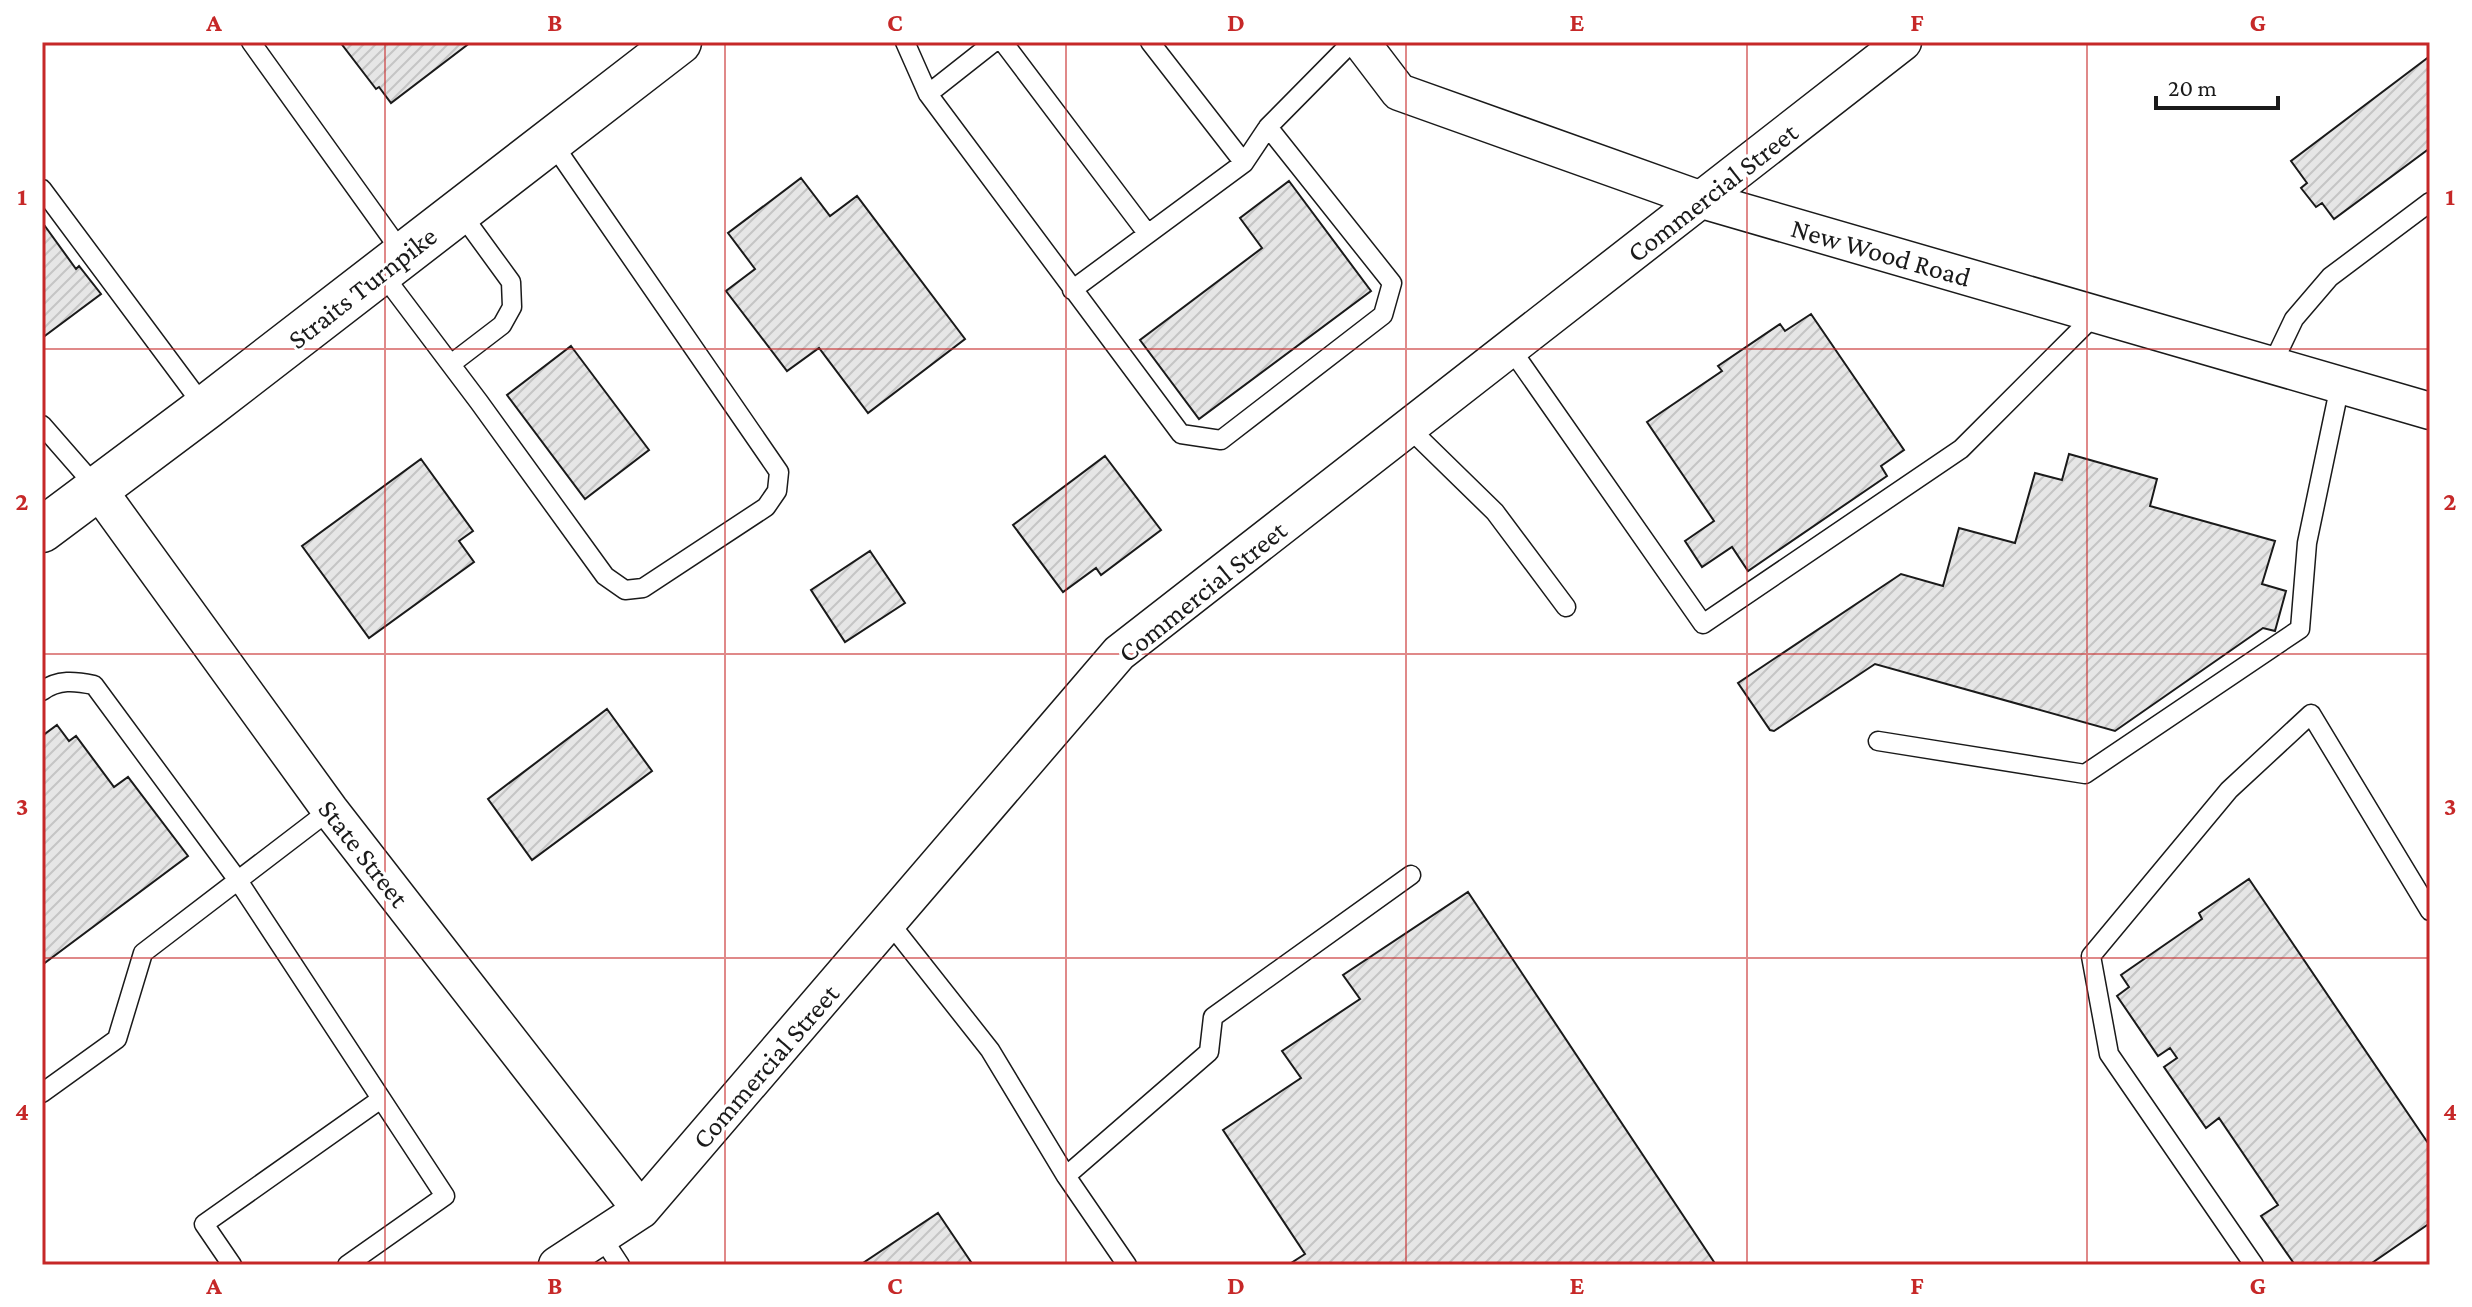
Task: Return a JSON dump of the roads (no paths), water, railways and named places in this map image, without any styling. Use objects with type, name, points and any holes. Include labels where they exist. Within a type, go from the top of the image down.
[{"type":"main road","name":"Straits Turnpike","points":[[42,530],[679,42]]},
{"type":"street","name":"New Wood Road","points":[[1361,42],[1399,92],[1702,200],[2430,411]]},
{"type":"street","name":"Commercial Street","points":[[557,1265],[610,1251],[641,1210],[1119,653],[1903,42]]},
{"type":"street","name":"State Street","points":[[97,488],[330,810],[641,1210]]},
{"type":"lane","points":[[251,42],[393,264],[451,364],[605,576],[625,590],[643,588],[766,507],[777,491],[779,472],[551,141]]},
{"type":"lane","points":[[905,42],[928,94],[1181,434],[1221,440],[1383,315],[1392,283],[1268,127]]},
{"type":"lane","points":[[928,94],[994,42]]},
{"type":"lane","points":[[1003,42],[1147,233]]},
{"type":"lane","points":[[1150,42],[1244,163]]},
{"type":"lane","points":[[1072,290],[1244,163],[1268,127],[1352,42]]},
{"type":"lane","points":[[42,189],[205,408]]},
{"type":"lane","points":[[2272,365],[2294,319],[2330,277],[2430,202]]},
{"type":"lane","points":[[451,364],[502,325],[512,307],[511,282],[460,212]]},
{"type":"lane","points":[[1511,349],[1703,624],[1961,449],[2096,314]]},
{"type":"lane","points":[[1878,741],[2085,774],[2300,629],[2307,543],[2340,385]]},
{"type":"lane","points":[[42,425],[97,488]]},
{"type":"lane","points":[[1409,428],[1495,512],[1566,607]]},
{"type":"lane","points":[[42,691],[72,680],[94,685],[237,879],[445,1196],[347,1265]]},
{"type":"lane","points":[[2254,1265],[2109,1054],[2091,956],[2229,790],[2311,714],[2430,911]]},
{"type":"lane","points":[[42,1093],[117,1039],[143,953],[330,810]]},
{"type":"lane","points":[[1066,1176],[1209,1052],[1213,1017],[1411,875]]},
{"type":"lane","points":[[889,922],[990,1050],[1066,1176],[1127,1265]]},
{"type":"lane","points":[[232,1265],[204,1224],[381,1099]]}]
